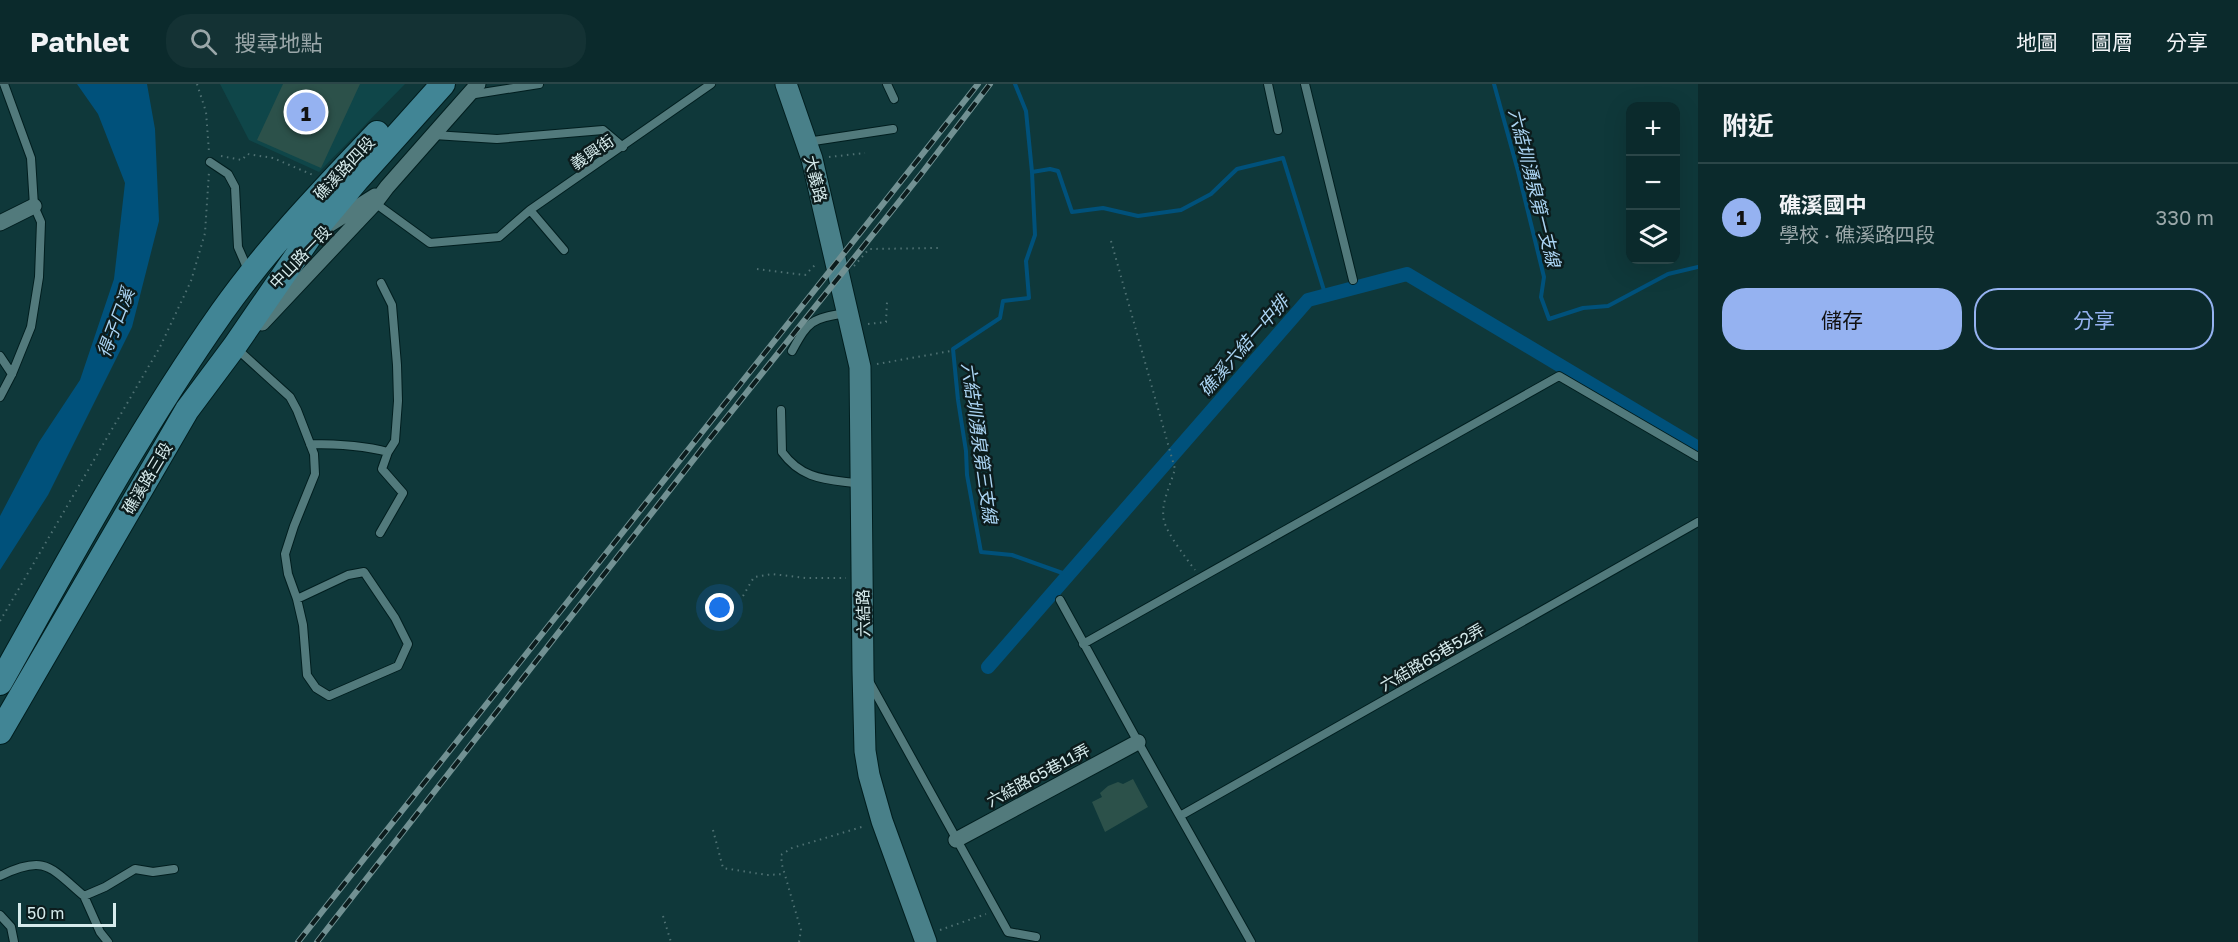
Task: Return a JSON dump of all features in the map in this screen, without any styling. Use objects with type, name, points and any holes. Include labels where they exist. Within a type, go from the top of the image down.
[{"type":"main road","name":"礁溪路四段","points":[[266,254],[424,84]]},
{"type":"main road","name":"礁溪路四段","points":[[311,235],[443,84]]},
{"type":"main road","name":"礁溪路三段","points":[[0,732],[187,410],[311,235]]},
{"type":"main road","name":"礁溪路三段","points":[[0,683],[143,432],[222,312],[266,254]]},
{"type":"street","name":"大義路","points":[[786,84],[809,151],[839,279]]},
{"type":"street","name":"中山路一段","points":[[234,346],[256,329],[473,90]]},
{"type":"street","name":"中山路一段","points":[[266,254],[311,235],[373,201]]},
{"type":"street","points":[[0,223],[34,206]]},
{"type":"street","name":"六結路","points":[[839,279],[860,367],[863,671],[865,751],[868,776],[925,939]]},
{"type":"street","name":"六結路65巷11弄","points":[[956,840],[1138,742]]},
{"type":"lane","points":[[0,397],[31,327],[39,277],[41,222],[34,206],[31,158],[4,84]]},
{"type":"lane","points":[[473,90],[539,84]]},
{"type":"lane","name":"義興街","points":[[373,201],[430,243],[499,237],[530,210],[624,147],[711,84]]},
{"type":"lane","points":[[887,84],[894,99]]},
{"type":"lane","points":[[1268,84],[1278,130]]},
{"type":"lane","points":[[1305,84],[1353,280]]},
{"type":"lane","points":[[809,151],[893,129]]},
{"type":"lane","points":[[433,135],[497,139],[603,130],[624,147]]},
{"type":"lane","points":[[209,158],[228,174],[235,187],[238,247],[250,275]]},
{"type":"lane","points":[[530,210],[564,250]]},
{"type":"lane","points":[[380,533],[404,493],[382,469],[395,441],[398,377],[392,305],[381,282]]},
{"type":"lane","points":[[792,351],[805,327],[818,318],[849,319]]},
{"type":"lane","points":[[234,346],[290,397],[314,454],[315,474],[285,554],[288,574],[303,625],[307,675],[316,688],[328,696],[398,666],[408,644],[364,572],[348,575],[297,599]]},
{"type":"lane","points":[[0,356],[12,374]]},
{"type":"lane","points":[[1083,644],[1559,376],[1698,457]]},
{"type":"lane","points":[[781,410],[782,452],[799,470],[816,478],[861,484]]},
{"type":"lane","points":[[310,444],[342,444],[388,452]]},
{"type":"lane","name":"六結路65巷52弄","points":[[1180,816],[1698,522]]},
{"type":"lane","points":[[1060,600],[1251,942]]},
{"type":"lane","points":[[863,671],[994,911],[1008,932],[1036,937]]},
{"type":"lane","points":[[0,876],[17,867],[34,864],[49,866],[84,896],[100,932],[108,942]]},
{"type":"lane","points":[[84,896],[105,887],[135,869],[153,873],[174,869]]},
{"type":"lane","points":[[0,915],[11,927],[14,942]]},
{"type":"path","points":[[0,621],[160,347],[191,281],[205,233],[209,158],[206,112],[197,84]]},
{"type":"path","points":[[809,151],[865,153]]},
{"type":"path","points":[[209,158],[242,160],[247,154],[273,159],[310,173],[326,187]]},
{"type":"path","points":[[1111,242],[1175,469],[1165,501],[1164,520],[1180,550],[1200,578]]},
{"type":"path","points":[[757,269],[805,275],[832,248]]},
{"type":"path","points":[[839,279],[869,249],[939,248]]},
{"type":"path","points":[[849,319],[886,322],[887,303]]},
{"type":"path","points":[[860,367],[951,351]]},
{"type":"path","points":[[743,596],[754,577],[772,574],[806,578],[862,578]]},
{"type":"path","points":[[799,942],[801,930],[784,874],[781,855],[792,848],[882,821]]},
{"type":"path","points":[[712,830],[723,868],[767,875],[784,874]]},
{"type":"path","points":[[925,939],[994,911]]},
{"type":"path","points":[[663,916],[671,942]]},
{"type":"shaded area","points":[[220,84],[405,84],[319,172],[249,140]]},
{"type":"water","name":"得子口溪","points":[[77,84],[147,84],[155,129],[159,221],[132,327],[48,495],[0,570],[0,516],[39,442],[80,380],[114,279],[125,183],[98,114]]},
{"type":"building","points":[[283,84],[360,84],[321,168],[257,140]]},
{"type":"building","points":[[1133,779],[1148,807],[1105,832],[1092,802],[1102,797],[1100,793],[1108,786],[1118,782],[1123,784]]},
{"type":"waterway","name":"六結圳湧泉第三支線","points":[[1015,84],[1026,111],[1032,172],[1035,235],[1026,261],[1029,298],[1003,301],[1000,318],[953,349],[958,400],[966,451],[967,475],[981,552],[1012,555],[1068,575]]},
{"type":"waterway","name":"六結圳湧泉第一支線","points":[[1494,84],[1544,277],[1541,297],[1549,319],[1583,308],[1608,306],[1668,274],[1698,267]]},
{"type":"waterway","points":[[1032,172],[1050,169],[1058,171],[1072,212],[1103,208],[1138,216],[1181,210],[1211,194],[1237,169],[1283,158],[1327,300]]},
{"type":"waterway","name":"礁溪六結一中排","points":[[988,667],[1308,300],[1407,274],[1698,448]]},
{"type":"railway","points":[[298,942],[978,84]]},
{"type":"railway","points":[[317,942],[990,84]]},
{"type":"place","name":"礁溪國中","points":[[306,112]]}]
